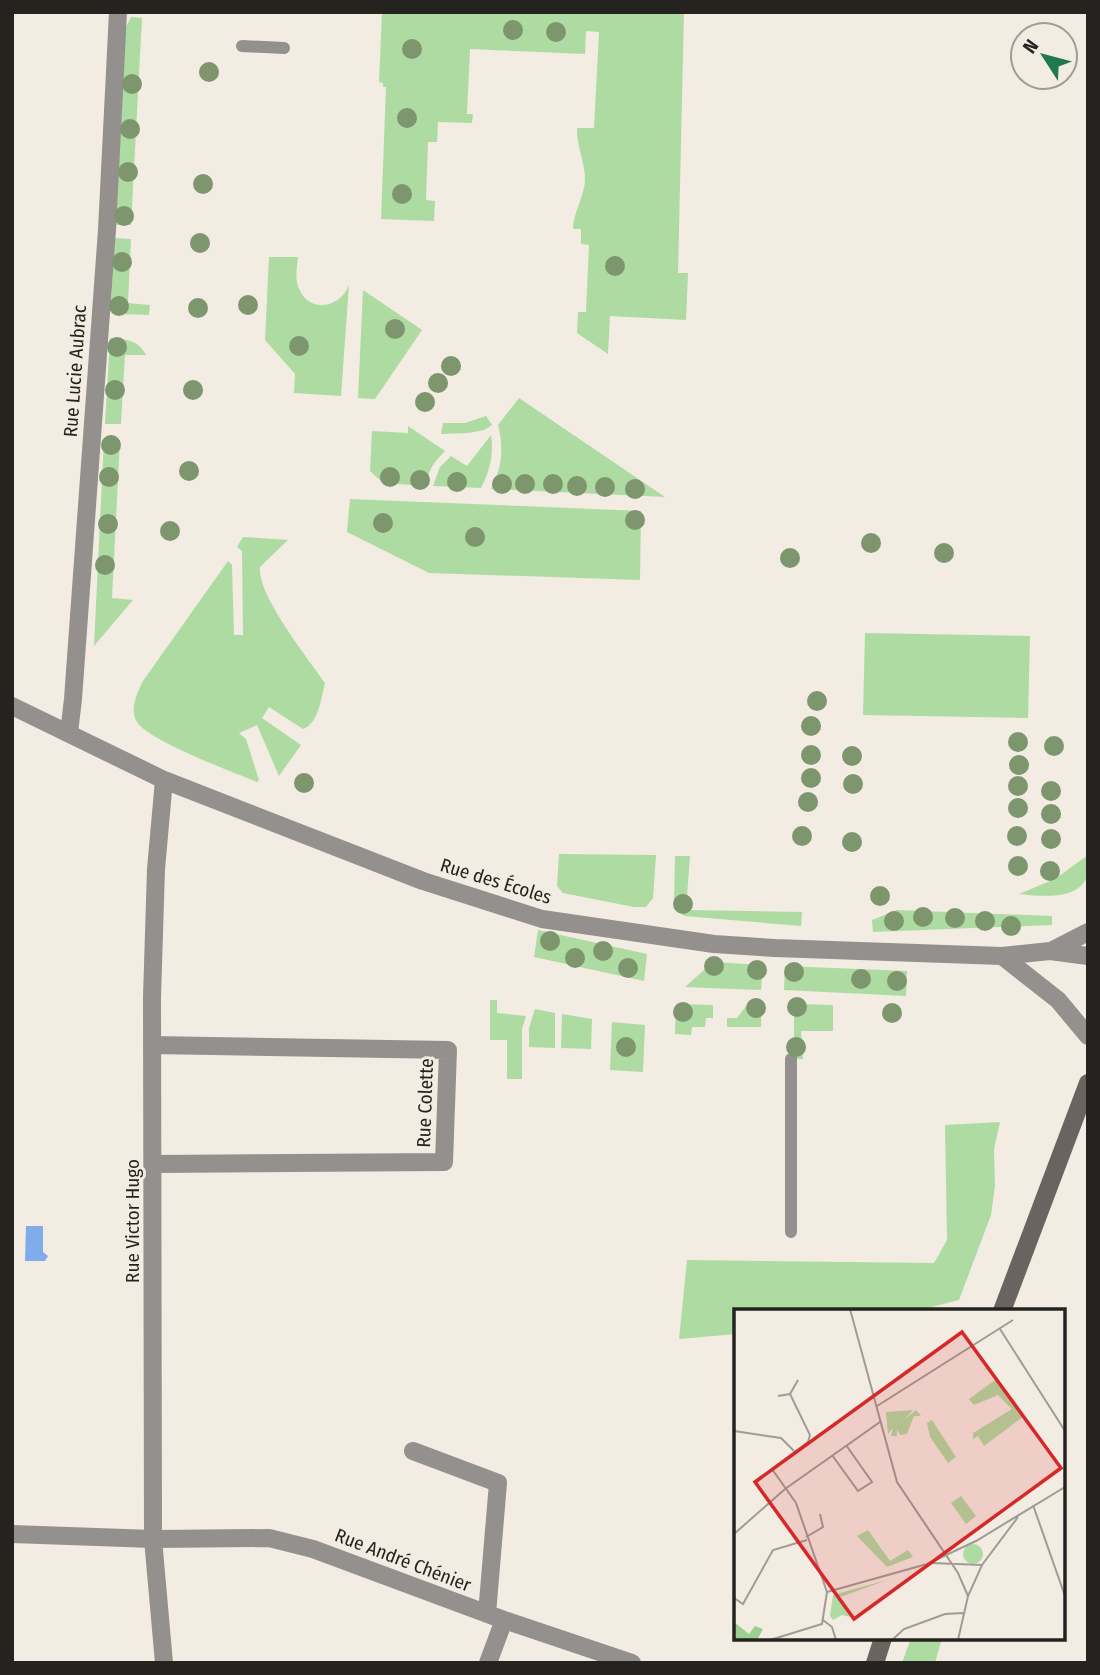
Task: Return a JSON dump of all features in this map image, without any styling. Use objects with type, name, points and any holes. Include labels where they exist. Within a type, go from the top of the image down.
[{"type":"street","name":"Rue Lucie Aubrac","points":[[68,733],[73,699],[107,230],[118,12]]},
{"type":"street","name":"Rue des Écoles","points":[[12,706],[164,780],[423,881],[542,919],[714,944],[1002,956],[1050,951],[1088,956]]},
{"type":"street","name":"Rue Victor Hugo","points":[[164,780],[156,869],[152,1045],[153,1539],[164,1663]]},
{"type":"street","name":"Rue des Écoles","points":[[1050,951],[1088,932]]},
{"type":"street","points":[[1002,956],[1058,1000],[1088,1036]]},
{"type":"street","name":"Rue Colette","points":[[152,1045],[448,1050],[444,1162],[153,1164]]},
{"type":"street","points":[[1003,1309],[1088,1083]]},
{"type":"street","points":[[413,1451],[498,1483],[486,1614]]},
{"type":"street","name":"Rue André Chénier","points":[[12,1534],[153,1539],[269,1538],[313,1549],[486,1614],[632,1663]]},
{"type":"street","points":[[488,1663],[504,1620]]},
{"type":"street","points":[[876,1663],[882,1640]]},
{"type":"lane","points":[[243,46],[284,48]]},
{"type":"lane","points":[[791,1232],[792,1059]]},
{"type":"green space","points":[[382,12],[684,12],[678,273],[688,273],[686,320],[610,316],[608,354],[577,333],[578,312],[586,312],[589,245],[581,244],[581,229],[573,229],[585,179],[577,128],[594,128],[599,32],[586,31],[585,54],[470,49],[467,114],[473,114],[472,123],[438,122],[437,142],[428,142],[426,200],[435,201],[434,221],[381,219],[386,87],[379,82]]},
{"type":"green space","points":[[131,17],[142,18],[131,225],[116,225],[125,29]]},
{"type":"green space","points":[[115,238],[131,239],[128,303],[150,305],[149,315],[120,314],[111,302]]},
{"type":"green space","points":[[269,257],[298,257],[298,286],[308,301],[316,304],[323,305],[338,299],[349,285],[341,396],[294,393],[295,374],[265,340]]},
{"type":"green space","points":[[363,290],[422,330],[375,399],[358,398]]},
{"type":"green space","points":[[110,338],[135,343],[146,355],[125,355],[121,424],[105,424]]},
{"type":"green space","points":[[519,398],[665,497],[491,489],[501,458],[498,425]]},
{"type":"green space","points":[[486,416],[492,425],[484,430],[441,434],[443,423],[465,423]]},
{"type":"green space","points":[[408,426],[445,451],[432,467],[426,486],[383,483],[370,471],[372,431],[408,433]]},
{"type":"green space","points":[[491,435],[490,462],[481,488],[433,486],[440,467],[451,456],[467,466]]},
{"type":"green space","points":[[104,439],[120,440],[112,598],[133,600],[94,646]]},
{"type":"green space","points":[[350,499],[641,511],[640,580],[429,573],[347,532]]},
{"type":"green space","points":[[243,537],[288,540],[260,567],[261,579],[285,626],[325,683],[316,716],[303,729],[269,707],[262,718],[301,745],[279,776],[257,725],[239,733],[246,739],[259,780],[257,782],[157,738],[137,722],[134,712],[136,696],[143,681],[228,561],[232,565],[234,635],[243,635],[242,551],[237,547]]},
{"type":"green space","points":[[865,633],[1030,636],[1028,718],[863,715]]},
{"type":"green space","points":[[559,854],[656,855],[653,898],[646,907],[634,907],[563,893],[557,886]]},
{"type":"green space","points":[[1088,855],[1088,872],[1078,888],[1059,895],[1019,894],[1055,879]]},
{"type":"green space","points":[[675,856],[690,856],[686,910],[802,912],[801,926],[684,916],[675,908]]},
{"type":"green space","points":[[897,910],[1052,916],[1052,925],[873,932],[872,920]]},
{"type":"green space","points":[[538,930],[647,954],[644,981],[534,957]]},
{"type":"green space","points":[[713,962],[763,965],[761,990],[685,987]]},
{"type":"green space","points":[[785,966],[907,971],[906,996],[784,990]]},
{"type":"green space","points":[[490,1000],[497,1000],[497,1013],[526,1016],[522,1029],[522,1079],[507,1079],[507,1040],[490,1040]]},
{"type":"green space","points":[[749,1002],[762,1002],[761,1027],[727,1027],[727,1018],[737,1018]]},
{"type":"green space","points":[[676,1004],[713,1005],[713,1018],[706,1018],[705,1027],[692,1027],[691,1035],[675,1034]]},
{"type":"green space","points":[[797,1004],[833,1005],[833,1031],[801,1031],[803,1059],[794,1059],[794,1008]]},
{"type":"green space","points":[[535,1009],[555,1013],[555,1048],[529,1047],[529,1028]]},
{"type":"green space","points":[[562,1014],[592,1019],[591,1049],[561,1048]]},
{"type":"green space","points":[[612,1022],[645,1025],[643,1072],[610,1070]]},
{"type":"green space","points":[[1000,1122],[994,1149],[995,1186],[991,1215],[959,1300],[924,1309],[734,1309],[734,1334],[679,1339],[687,1260],[934,1263],[947,1240],[945,1125]]},
{"type":"green space","points":[[910,1640],[941,1640],[935,1663],[902,1663]]},
{"type":"water","points":[[26,1226],[43,1226],[43,1252],[48,1256],[45,1261],[25,1261]]}]
